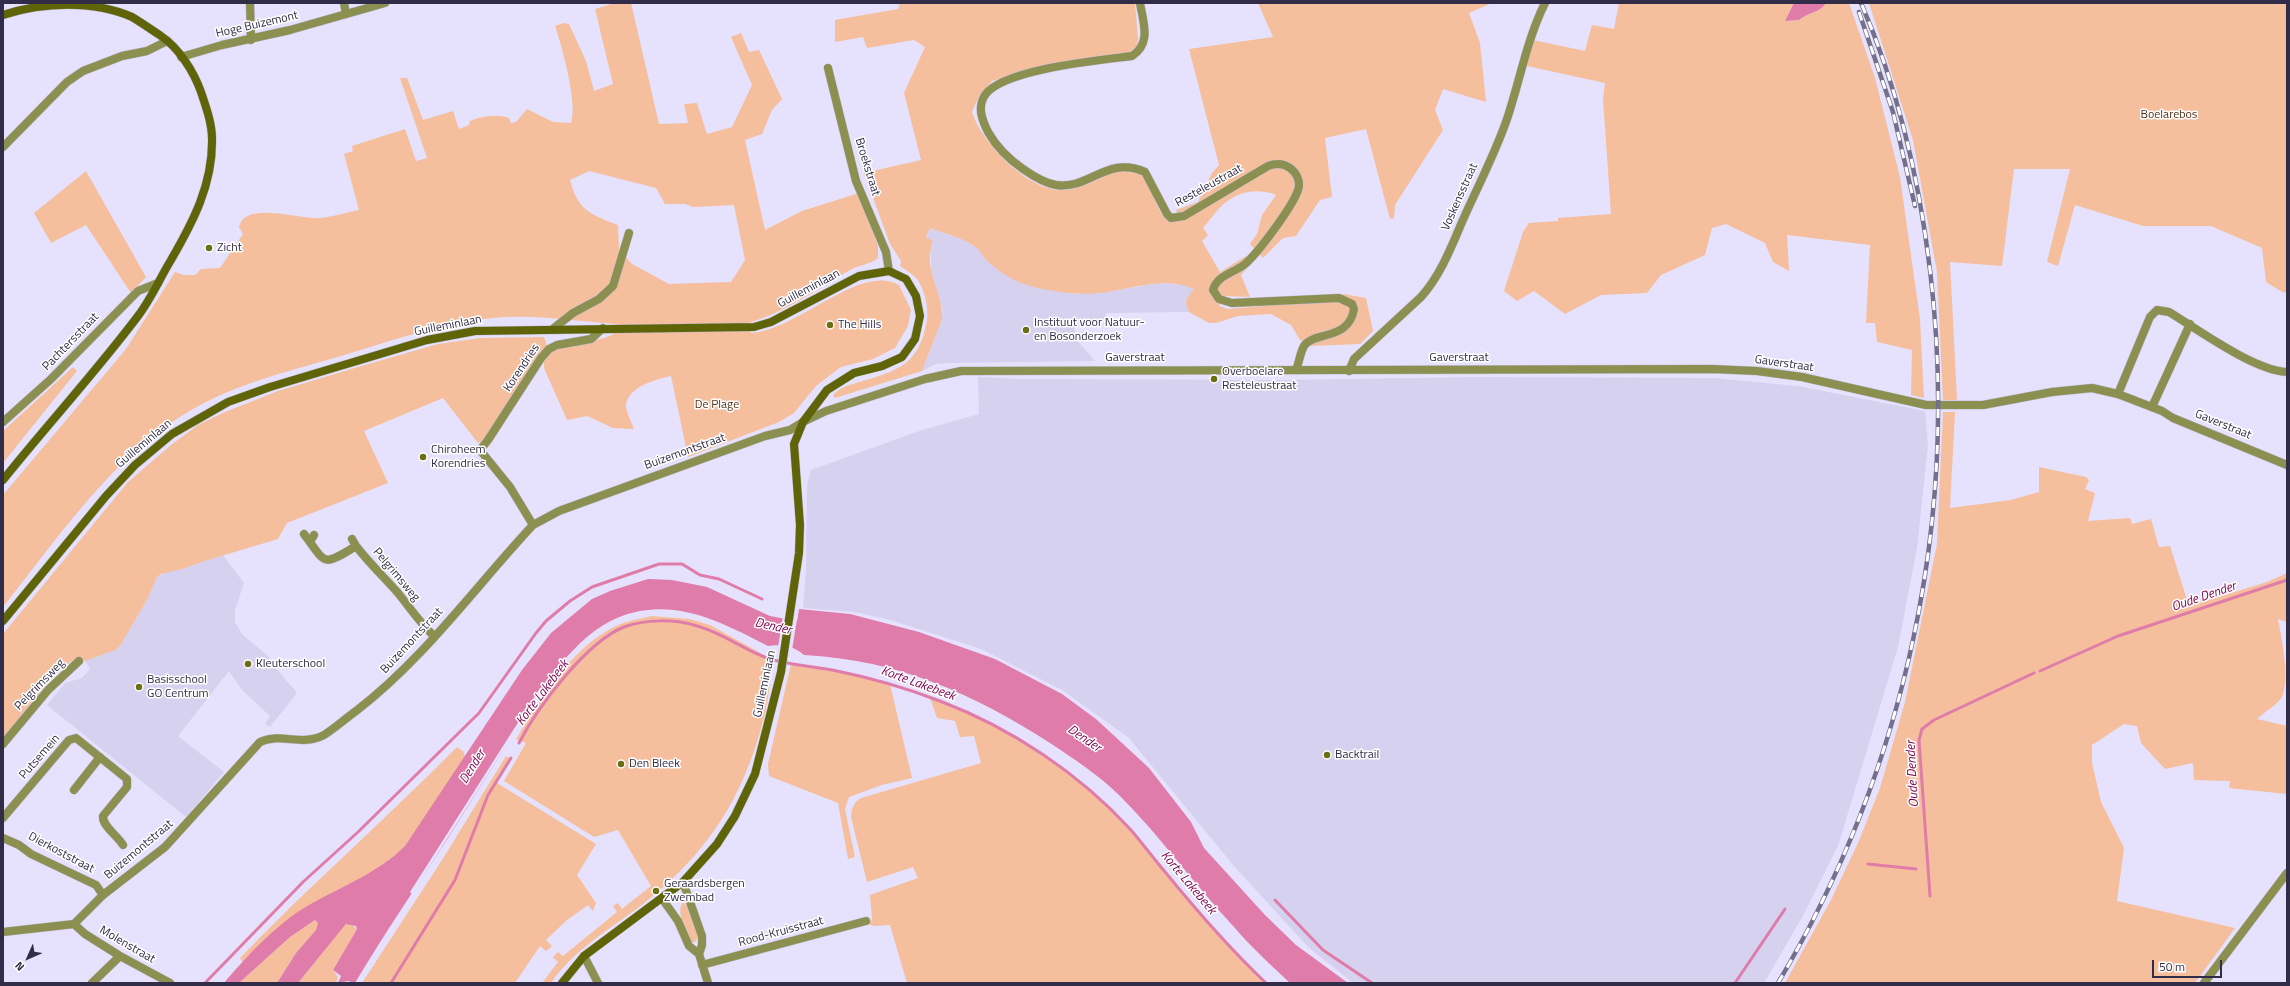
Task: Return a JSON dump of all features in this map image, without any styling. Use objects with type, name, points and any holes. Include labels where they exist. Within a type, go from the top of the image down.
[{"type":"main road","points":[[3,15],[36,5],[75,4],[107,10],[131,17],[167,41],[181,57],[198,84],[207,109],[212,139],[210,162],[202,200],[194,220],[139,315],[3,480]]},
{"type":"main road","name":"Guilleminlaan","points":[[3,621],[106,496],[135,464],[172,434],[228,402],[270,387],[427,340],[475,330],[754,327],[771,322],[859,276],[890,271],[906,279],[916,296],[920,316],[915,339],[902,357],[882,366],[854,373],[827,390],[802,422],[794,444],[800,525],[799,553],[781,672],[755,774],[735,816],[720,838],[683,882],[663,900],[584,956],[562,983]]},
{"type":"street","points":[[250,3],[250,40]]},
{"type":"street","points":[[344,3],[346,14]]},
{"type":"street","name":"Hoge Buizemont","points":[[181,57],[222,45],[250,40],[385,3]]},
{"type":"street","name":"Resteleustraat","points":[[1140,3],[1145,38],[1143,47],[1138,52],[1132,56],[1062,65],[994,86],[986,94],[981,103],[980,112],[983,121],[989,133],[1008,156],[1034,176],[1046,182],[1057,185],[1071,184],[1119,166],[1129,166],[1145,172],[1167,214],[1171,218],[1184,216],[1268,166],[1278,164],[1291,169],[1296,174],[1299,182],[1298,190],[1286,211],[1256,253],[1244,265],[1220,280],[1213,290],[1219,299],[1232,303],[1281,302],[1339,298],[1352,304],[1354,309],[1351,321],[1336,333],[1311,341],[1305,345],[1296,370]]},
{"type":"street","name":"Voskensstraat","points":[[1349,371],[1354,359],[1431,286],[1453,243],[1506,121],[1529,41],[1545,3]]},
{"type":"street","points":[[3,147],[67,82],[83,71],[122,56],[147,51],[167,41]]},
{"type":"street","name":"Broekstraat","points":[[828,68],[856,181],[886,252],[890,271]]},
{"type":"street","points":[[554,328],[573,313],[600,299],[613,286],[629,233]]},
{"type":"street","name":"Pachtersstraat","points":[[3,422],[52,379],[138,291],[158,283]]},
{"type":"street","points":[[2118,394],[2150,317],[2157,310],[2169,312],[2249,360],[2279,371],[2287,372]]},
{"type":"street","points":[[2152,407],[2190,324]]},
{"type":"street","name":"Korendries","points":[[533,525],[510,487],[481,451],[541,358],[549,349],[568,342],[591,339],[603,328]]},
{"type":"street","name":"Gaverstraat","points":[[802,422],[826,411],[953,372],[1712,369],[1757,371],[1802,377],[1926,406],[1983,405],[2052,392],[2092,388],[2118,394],[2152,407],[2172,418],[2287,465]]},
{"type":"street","name":"Buizemontstraat","points":[[74,924],[103,895],[165,847],[260,742],[267,738],[303,741],[325,734],[398,676],[533,525],[559,511],[765,436],[790,430],[802,422]]},
{"type":"street","name":"Pelgrimsweg","points":[[304,534],[312,538],[317,554],[327,560],[337,558],[354,542],[374,568],[398,594],[415,618],[434,636]]},
{"type":"street","name":"Pelgrimsweg","points":[[3,744],[48,690],[80,661]]},
{"type":"street","name":"Putsemein","points":[[3,818],[70,740],[76,738],[122,774],[128,782],[127,787],[102,816],[104,825],[114,832],[123,845]]},
{"type":"street","points":[[74,790],[100,757]]},
{"type":"street","name":"Dierkoststraat","points":[[3,838],[20,845],[31,854],[96,885],[103,895]]},
{"type":"street","points":[[2204,983],[2287,873]]},
{"type":"street","points":[[683,882],[702,936],[702,945],[698,954]]},
{"type":"street","points":[[663,900],[678,921],[689,946],[698,954],[708,983]]},
{"type":"street","name":"Rood-Kruisstraat","points":[[702,965],[866,921]]},
{"type":"street","points":[[3,932],[74,924]]},
{"type":"street","name":"Molenstraat","points":[[74,924],[85,934],[120,956],[170,983]]},
{"type":"street","points":[[92,983],[120,956]]},
{"type":"street","points":[[584,956],[598,983]]},
{"type":"shaded area","points":[[930,228],[964,240],[979,249],[984,258],[1073,294],[1107,292],[1158,283],[1184,285],[1195,289],[1187,298],[1186,304],[1189,312],[1106,313],[1107,320],[1074,321],[1075,338],[1095,361],[949,363],[936,364],[922,371],[942,319],[943,310],[931,275],[931,249],[933,241],[926,238]]},
{"type":"shaded area","points":[[978,377],[1021,379],[1279,380],[1482,377],[1714,378],[1798,386],[1925,411],[1928,446],[1917,548],[1898,647],[1838,846],[1804,914],[1764,983],[1353,983],[1308,947],[1233,865],[1129,738],[1062,690],[981,649],[890,620],[855,612],[803,608],[806,569],[807,485],[811,470],[922,430],[979,414]]},
{"type":"shaded area","name":"Basisschool GO Centrum","points":[[223,555],[244,583],[235,610],[235,622],[242,634],[269,657],[269,660],[297,693],[270,727],[265,724],[270,716],[242,690],[229,671],[178,736],[224,772],[186,817],[47,705],[65,683],[82,678],[90,669],[85,661],[120,646],[148,598],[157,577],[168,571],[182,569]]},
{"type":"green space","name":"De Plage","points":[[615,3],[631,3],[659,124],[688,123],[684,104],[697,103],[707,134],[732,127],[752,85],[731,37],[741,33],[749,52],[759,50],[782,99],[772,110],[762,134],[745,140],[765,230],[802,211],[859,193],[878,246],[878,258],[850,270],[788,307],[748,323],[751,333],[770,329],[789,321],[847,290],[866,283],[883,281],[899,285],[911,310],[908,326],[895,348],[873,359],[841,367],[816,386],[794,413],[779,422],[688,457],[671,376],[644,385],[632,393],[628,398],[626,408],[634,429],[613,428],[587,416],[567,420],[544,368],[544,360],[558,348],[605,338],[614,334],[615,324],[539,317],[508,317],[458,323],[406,336],[237,388],[193,409],[171,423],[146,442],[101,485],[3,607],[3,495],[126,349],[175,272],[184,275],[195,275],[201,269],[220,268],[243,234],[239,227],[243,219],[252,214],[275,213],[320,218],[359,210],[344,154],[353,151],[352,146],[405,129],[416,161],[427,158],[400,78],[407,78],[423,120],[453,111],[459,129],[469,125],[470,121],[490,116],[509,118],[511,123],[516,122],[527,109],[553,122],[571,123],[573,114],[571,89],[555,26],[564,23],[569,24],[586,61],[594,91],[613,84],[595,9]],"holes":[[[589,171],[656,188],[665,204],[685,204],[693,207],[734,205],[745,260],[731,282],[669,284],[632,264],[619,249],[618,225],[599,218],[586,210],[577,198],[570,180]]]},
{"type":"green space","points":[[900,3],[1135,3],[1138,39],[1137,45],[1130,52],[1053,63],[992,81],[979,96],[972,112],[977,124],[995,150],[1019,173],[1032,181],[1046,187],[1067,190],[1084,186],[1122,168],[1137,173],[1145,179],[1161,213],[1172,221],[1180,221],[1176,210],[1198,202],[1212,173],[1219,165],[1189,49],[1273,37],[1258,3],[1492,3],[1469,13],[1480,43],[1486,102],[1443,89],[1435,110],[1443,130],[1395,205],[1394,218],[1390,219],[1366,129],[1325,138],[1332,197],[1320,200],[1296,236],[1283,238],[1263,258],[1250,244],[1257,234],[1262,215],[1276,195],[1258,191],[1240,194],[1225,203],[1203,228],[1208,235],[1202,241],[1220,272],[1246,256],[1250,265],[1241,275],[1250,297],[1222,296],[1219,306],[1228,309],[1329,300],[1344,294],[1366,298],[1373,331],[1360,344],[1310,346],[1300,340],[1291,325],[1271,314],[1238,316],[1216,323],[1209,323],[1189,312],[1186,304],[1187,298],[1194,289],[1183,285],[1162,283],[1151,284],[1108,292],[1086,294],[1063,292],[1030,286],[1007,276],[986,260],[978,249],[972,245],[961,239],[930,228],[926,237],[933,241],[930,252],[930,262],[942,309],[942,319],[922,371],[835,398],[833,396],[842,388],[893,371],[903,365],[911,358],[918,348],[927,320],[926,303],[921,286],[915,277],[900,266],[901,261],[890,244],[864,173],[921,160],[904,93],[925,47],[914,40],[867,48],[863,37],[835,42],[835,20],[898,9]]},
{"type":"green space","points":[[1619,3],[1794,3],[1785,21],[1799,20],[1806,15],[1821,9],[1826,3],[1849,3],[1875,78],[1900,177],[1920,319],[1924,398],[1911,395],[1912,350],[1877,342],[1875,323],[1866,323],[1870,245],[1787,235],[1789,271],[1773,262],[1765,243],[1726,224],[1712,228],[1705,255],[1661,275],[1647,293],[1601,295],[1565,314],[1534,291],[1517,301],[1504,291],[1523,232],[1529,223],[1558,221],[1558,218],[1611,214],[1603,99],[1605,83],[1527,66],[1533,40],[1585,51],[1592,25],[1614,29]]},
{"type":"green space","name":"Boelarebos","points":[[1869,3],[2287,3],[2287,291],[2284,293],[2266,282],[2262,248],[2211,226],[2143,226],[2075,205],[2058,266],[2047,262],[2070,169],[2014,169],[2002,266],[1950,262],[1957,400],[1943,400],[1937,272],[1913,140]]},
{"type":"green space","points":[[86,171],[146,277],[131,293],[86,225],[51,243],[34,213]]},
{"type":"green space","points":[[544,337],[547,346],[539,353],[485,439],[478,443],[443,398],[364,431],[388,483],[287,523],[278,539],[182,569],[161,574],[157,577],[148,598],[120,646],[115,650],[85,661],[80,657],[71,662],[50,680],[3,739],[3,634],[128,482],[171,445],[198,425],[225,412],[278,391],[358,367],[438,344],[480,338]]},
{"type":"green space","points":[[73,367],[77,371],[3,463],[3,431]]},
{"type":"green space","points":[[1943,412],[1955,412],[1950,508],[2011,500],[2039,492],[2039,467],[2086,477],[2089,480],[2085,489],[2095,493],[2088,521],[2130,518],[2132,524],[2151,519],[2159,547],[2170,546],[2189,606],[2267,582],[2287,573],[2287,622],[2278,619],[2285,670],[2284,689],[2282,697],[2257,719],[2287,726],[2287,794],[2229,788],[2230,781],[2194,780],[2193,763],[2165,769],[2141,743],[2137,726],[2124,724],[2092,745],[2092,763],[2101,802],[2124,848],[2117,901],[2235,928],[2195,983],[1785,983],[1831,900],[1858,843],[1880,788],[1905,702],[1937,544]]},
{"type":"green space","name":"Den Bleek","points":[[652,616],[690,619],[710,625],[773,660],[766,710],[756,746],[746,773],[734,798],[705,844],[687,865],[643,904],[569,961],[551,983],[542,983],[558,962],[553,957],[558,952],[563,956],[617,912],[613,906],[618,903],[622,909],[651,886],[618,830],[594,837],[504,781],[526,743],[516,739],[546,692],[570,662],[584,648],[598,636],[618,625],[632,620]]},
{"type":"green space","points":[[791,664],[834,670],[890,684],[912,778],[882,785],[849,797],[845,809],[855,857],[848,859],[838,803],[769,776],[768,764]]},
{"type":"green space","points":[[930,698],[985,720],[1012,735],[1063,768],[1087,787],[1130,829],[1202,916],[1266,983],[907,983],[890,925],[875,926],[868,924],[872,919],[870,895],[918,878],[913,867],[867,882],[851,817],[853,806],[861,798],[981,763],[974,736],[960,737],[955,721],[937,718]]},
{"type":"green space","points":[[457,747],[464,752],[465,758],[405,846],[382,865],[303,909],[272,934],[243,963],[240,958]]},
{"type":"green space","points":[[506,756],[511,759],[497,783],[596,844],[577,875],[596,903],[593,911],[588,905],[567,920],[546,940],[552,946],[546,951],[540,946],[515,983],[362,983],[442,860]]},
{"type":"green space","points":[[683,902],[691,910],[698,937],[695,942],[691,942],[682,922],[680,911]]},
{"type":"green space","points":[[315,920],[318,923],[316,930],[296,953],[277,983],[239,983],[290,937]]},
{"type":"green space","points":[[350,923],[357,929],[333,970],[338,977],[336,983],[298,983],[346,924]]},
{"type":"water","points":[[1794,3],[1826,3],[1821,9],[1802,17],[1799,20],[1785,21]]},
{"type":"water","name":"Dender","points":[[648,579],[672,580],[707,587],[770,616],[797,621],[799,609],[850,614],[919,632],[995,659],[1062,694],[1096,719],[1149,768],[1191,822],[1204,848],[1265,915],[1296,945],[1348,983],[1290,983],[1261,956],[1241,934],[1150,828],[1120,796],[1086,768],[1050,743],[992,709],[933,682],[903,672],[838,658],[804,655],[787,646],[768,646],[715,621],[679,611],[661,609],[642,611],[622,616],[603,625],[585,639],[553,674],[525,714],[355,983],[348,981],[338,983],[341,976],[333,970],[357,929],[356,926],[346,924],[298,983],[277,983],[296,953],[316,930],[318,923],[315,920],[290,937],[239,983],[224,983],[261,942],[293,915],[382,865],[405,846],[522,670],[551,633],[592,599],[610,591]]},
{"type":"pier","points":[[799,607],[792,650],[778,647],[783,616],[795,618]]},
{"type":"pier","points":[[540,688],[542,689],[412,894],[410,892]]},
{"type":"waterway","points":[[205,983],[303,882],[358,832],[479,713],[536,633],[546,621],[570,601],[592,587],[659,564],[682,564],[700,575],[719,579],[762,599]]},
{"type":"waterway","name":"Oude Dender","points":[[2040,671],[2118,636],[2287,580]]},
{"type":"waterway","name":"Korte Lakebeek","points":[[519,743],[550,695],[579,661],[609,635],[624,627],[642,622],[670,621],[688,624],[707,629],[763,657],[773,660],[850,674],[902,688],[940,701],[992,725],[1043,754],[1066,771],[1111,809],[1131,830],[1202,916],[1266,983]]},
{"type":"waterway","name":"Oude Dender","points":[[1930,896],[1919,740],[1922,729],[1934,720],[2034,673]]},
{"type":"waterway","name":"Korte Lakebeek","points":[[391,983],[455,880],[488,795],[511,758]]},
{"type":"waterway","points":[[1868,864],[1916,869]]},
{"type":"waterway","points":[[1275,900],[1323,950],[1372,983]]},
{"type":"waterway","points":[[1735,983],[1785,909]]},
{"type":"railway","points":[[1778,983],[1823,901],[1860,816],[1890,728],[1913,639],[1929,548],[1937,456],[1937,363],[1930,270],[1920,201],[1896,101],[1886,68],[1861,3]]},
{"type":"railway","points":[[1859,12],[1893,112],[1915,206]]},
{"type":"place","name":"Zicht","points":[[209,248]]},
{"type":"place","name":"The Hills","points":[[830,325]]},
{"type":"place","name":"Instituut voor Natuur- en Bosonderzoek","points":[[1026,330]]},
{"type":"place","name":"Overboelare Resteleustraat","points":[[1214,379]]},
{"type":"place","name":"Chiroheem Korendries","points":[[423,457]]},
{"type":"place","name":"Kleuterschool","points":[[248,664]]},
{"type":"place","name":"Basisschool GO Centrum","points":[[139,687]]},
{"type":"place","name":"Backtrail","points":[[1327,755]]},
{"type":"place","name":"Den Bleek","points":[[621,764]]},
{"type":"place","name":"Geraardsbergen Zwembad","points":[[656,891]]}]
